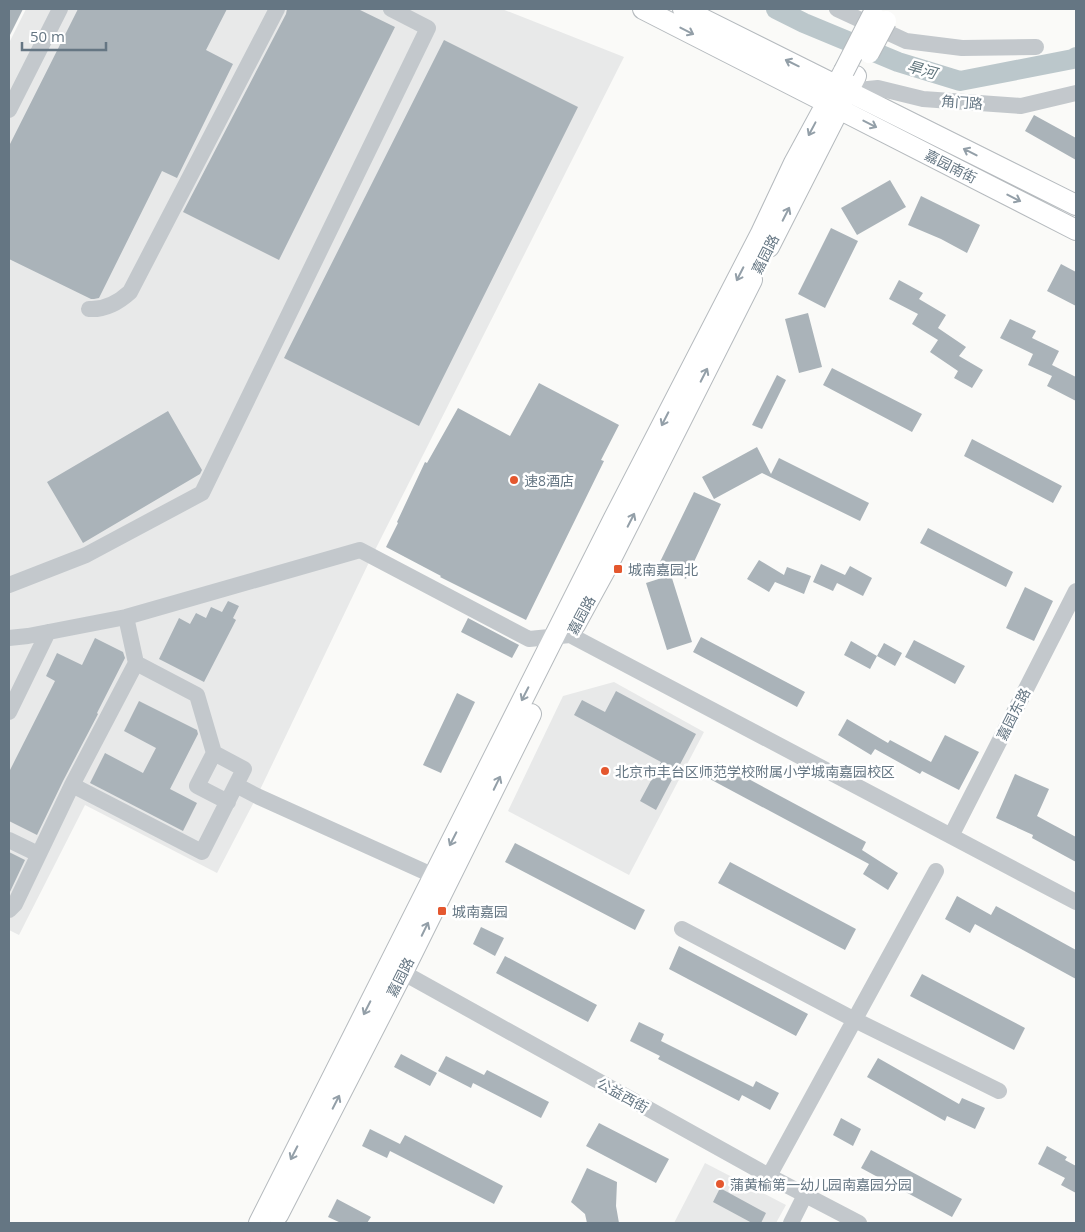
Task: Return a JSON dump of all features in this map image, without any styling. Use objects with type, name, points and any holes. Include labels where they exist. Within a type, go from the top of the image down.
[{"type":"main road","points":[[643,9],[842,89]]},
{"type":"main road","points":[[683,9],[842,89]]},
{"type":"main road","name":"嘉园路","points":[[274,1223],[396,968],[562,636],[794,163],[842,89],[882,13]]},
{"type":"main road","name":"嘉园南街","points":[[842,89],[1076,205]]},
{"type":"main road","name":"嘉园南街","points":[[842,89],[1076,230]]},
{"type":"main road","name":"嘉园路","points":[[259,1223],[396,968]]},
{"type":"street","points":[[9,110],[60,9]]},
{"type":"street","points":[[89,308],[99,310],[120,302],[130,292],[276,9]]},
{"type":"street","points":[[9,585],[86,555],[202,493],[428,28],[391,9]]},
{"type":"street","points":[[837,9],[906,41],[962,48],[1036,47]]},
{"type":"street","name":"角门路","points":[[842,89],[878,88],[923,100],[1021,106],[1076,93]]},
{"type":"street","points":[[9,638],[126,617],[360,550],[529,639],[562,636],[1076,902]]},
{"type":"street","name":"嘉园东路","points":[[951,836],[1076,592]]},
{"type":"street","points":[[9,910],[15,904],[72,785],[136,663],[126,617]]},
{"type":"street","points":[[9,712],[48,632]]},
{"type":"street","points":[[136,663],[197,695],[214,753],[198,786],[228,802]]},
{"type":"street","points":[[72,785],[202,852],[244,769],[214,753]]},
{"type":"street","points":[[236,785],[441,879]]},
{"type":"street","points":[[9,840],[38,854]]},
{"type":"street","points":[[769,1176],[936,871]]},
{"type":"street","points":[[682,929],[855,1020],[999,1091]]},
{"type":"street","name":"公益西街","points":[[396,968],[805,1196],[859,1223]]},
{"type":"street","points":[[791,1223],[805,1196]]},
{"type":"shaded area","points":[[26,9],[502,9],[624,57],[372,556],[257,796],[217,873],[85,805],[19,935],[9,930],[9,43]]},
{"type":"shaded area","name":"北京市丰台区师范学校附属小学城南嘉园校区","points":[[614,682],[704,732],[629,875],[508,811],[563,696]]},
{"type":"shaded area","name":"蒲黄榆第一幼儿园南嘉园分园","points":[[705,1163],[786,1205],[776,1223],[674,1223]]},
{"type":"building","points":[[9,9],[23,9],[9,37]]},
{"type":"building","points":[[78,9],[227,9],[206,50],[233,64],[177,178],[162,171],[99,298],[94,299],[9,259],[9,146]]},
{"type":"building","points":[[287,9],[358,9],[395,27],[279,260],[183,212]]},
{"type":"building","points":[[444,40],[578,107],[419,426],[284,358]]},
{"type":"building","points":[[1034,115],[1076,138],[1076,160],[1025,131]]},
{"type":"building","points":[[890,180],[906,207],[857,235],[841,208]]},
{"type":"building","points":[[921,196],[980,225],[967,253],[941,239],[908,225]]},
{"type":"building","points":[[831,228],[858,241],[825,308],[798,294]]},
{"type":"building","points":[[1061,264],[1076,272],[1076,306],[1047,291]]},
{"type":"building","points":[[899,280],[923,293],[919,299],[946,315],[938,328],[966,347],[959,356],[983,370],[972,388],[954,378],[958,371],[930,352],[938,340],[912,324],[918,314],[889,299]]},
{"type":"building","points":[[808,313],[822,367],[799,373],[785,319]]},
{"type":"building","points":[[1010,319],[1036,331],[1032,338],[1059,351],[1052,365],[1076,377],[1076,401],[1047,386],[1052,376],[1028,365],[1033,354],[1000,338]]},
{"type":"building","points":[[832,368],[922,414],[912,432],[823,385]]},
{"type":"building","points":[[777,375],[786,380],[762,429],[752,425]]},
{"type":"building","points":[[539,383],[619,425],[601,460],[604,461],[526,620],[440,577],[386,547],[425,462],[427,463],[458,408],[510,436]]},
{"type":"building","points":[[168,411],[202,470],[200,474],[83,543],[47,482]]},
{"type":"building","points":[[972,439],[1062,486],[1053,503],[964,456]]},
{"type":"building","points":[[757,447],[771,474],[779,458],[869,503],[860,521],[762,473],[714,499],[702,477]]},
{"type":"building","points":[[694,492],[721,504],[686,579],[658,566]]},
{"type":"building","points":[[928,528],[1013,572],[1006,587],[920,543]]},
{"type":"building","points":[[759,560],[784,575],[787,567],[811,576],[804,594],[775,582],[769,592],[747,579]]},
{"type":"building","points":[[821,564],[845,575],[850,566],[872,578],[863,596],[837,583],[833,591],[813,582]]},
{"type":"building","points":[[671,575],[692,642],[667,650],[646,583]]},
{"type":"building","points":[[1025,587],[1053,601],[1034,641],[1006,628]]},
{"type":"building","points":[[228,601],[239,606],[233,618],[236,620],[204,682],[159,659],[179,618],[190,624],[196,613],[206,618],[211,607],[222,612]]},
{"type":"building","points":[[468,618],[519,645],[512,658],[461,632]]},
{"type":"building","points":[[701,637],[805,692],[797,707],[693,652]]},
{"type":"building","points":[[95,638],[123,652],[125,658],[37,835],[9,821],[9,772],[55,681],[46,676],[57,653],[82,665]]},
{"type":"building","points":[[914,640],[965,666],[955,684],[905,657]]},
{"type":"building","points":[[851,641],[877,656],[870,669],[844,655]]},
{"type":"building","points":[[884,643],[902,653],[895,666],[877,656]]},
{"type":"building","points":[[616,691],[696,734],[656,810],[640,801],[661,762],[574,715],[582,700],[605,712]]},
{"type":"building","points":[[457,693],[475,702],[441,773],[423,765]]},
{"type":"building","points":[[139,701],[197,730],[198,734],[170,789],[197,803],[183,831],[90,783],[105,753],[143,773],[156,748],[124,731]]},
{"type":"building","points":[[847,719],[888,743],[890,740],[931,762],[945,735],[979,752],[959,790],[922,771],[920,774],[875,749],[871,755],[838,735]]},
{"type":"building","points":[[717,762],[866,842],[862,850],[898,873],[888,890],[863,874],[869,864],[708,778]]},
{"type":"building","points":[[1015,774],[1049,789],[1037,816],[1076,837],[1076,862],[1032,838],[1033,835],[996,818]]},
{"type":"building","points":[[515,843],[645,910],[635,930],[505,862]]},
{"type":"building","points":[[9,852],[25,860],[9,894]]},
{"type":"building","points":[[730,862],[856,929],[845,950],[718,883]]},
{"type":"building","points":[[957,896],[991,915],[996,906],[1076,950],[1076,979],[975,924],[970,933],[945,919]]},
{"type":"building","points":[[481,927],[504,938],[495,956],[473,944]]},
{"type":"building","points":[[679,946],[808,1014],[796,1036],[669,969]]},
{"type":"building","points":[[505,956],[597,1005],[588,1022],[496,973]]},
{"type":"building","points":[[922,974],[1025,1028],[1014,1050],[910,996]]},
{"type":"building","points":[[639,1022],[664,1034],[661,1041],[753,1087],[756,1081],[779,1093],[770,1110],[742,1095],[739,1101],[658,1059],[660,1056],[630,1041]]},
{"type":"building","points":[[401,1054],[437,1073],[430,1086],[394,1067]]},
{"type":"building","points":[[446,1056],[484,1075],[487,1070],[549,1102],[541,1118],[473,1083],[471,1088],[438,1071]]},
{"type":"building","points":[[878,1058],[959,1104],[962,1098],[985,1108],[975,1129],[947,1116],[945,1121],[867,1077]]},
{"type":"building","points":[[841,1118],[861,1129],[853,1146],[833,1135]]},
{"type":"building","points":[[599,1123],[669,1159],[656,1183],[586,1146]]},
{"type":"building","points":[[370,1129],[400,1144],[405,1135],[503,1186],[494,1204],[390,1151],[387,1158],[362,1146]]},
{"type":"building","points":[[1047,1146],[1067,1157],[1065,1160],[1076,1166],[1076,1193],[1061,1185],[1065,1178],[1038,1164]]},
{"type":"building","points":[[871,1150],[962,1199],[952,1217],[861,1168]]},
{"type":"building","points":[[587,1168],[617,1182],[616,1206],[619,1223],[587,1223],[585,1214],[571,1202]]},
{"type":"building","points":[[720,1188],[766,1213],[761,1223],[752,1223],[713,1202]]},
{"type":"building","points":[[337,1199],[371,1217],[367,1223],[341,1223],[328,1217]]},
{"type":"waterway","name":"旱河","points":[[776,9],[804,23],[898,62],[960,81],[1076,57]]},
{"type":"place","name":"速8酒店","points":[[514,480]]},
{"type":"place","name":"城南嘉园北","points":[[618,569]]},
{"type":"place","name":"北京市丰台区师范学校附属小学城南嘉园校区","points":[[605,771]]},
{"type":"place","name":"城南嘉园","points":[[442,911]]},
{"type":"place","name":"蒲黄榆第一幼儿园南嘉园分园","points":[[720,1184]]}]
